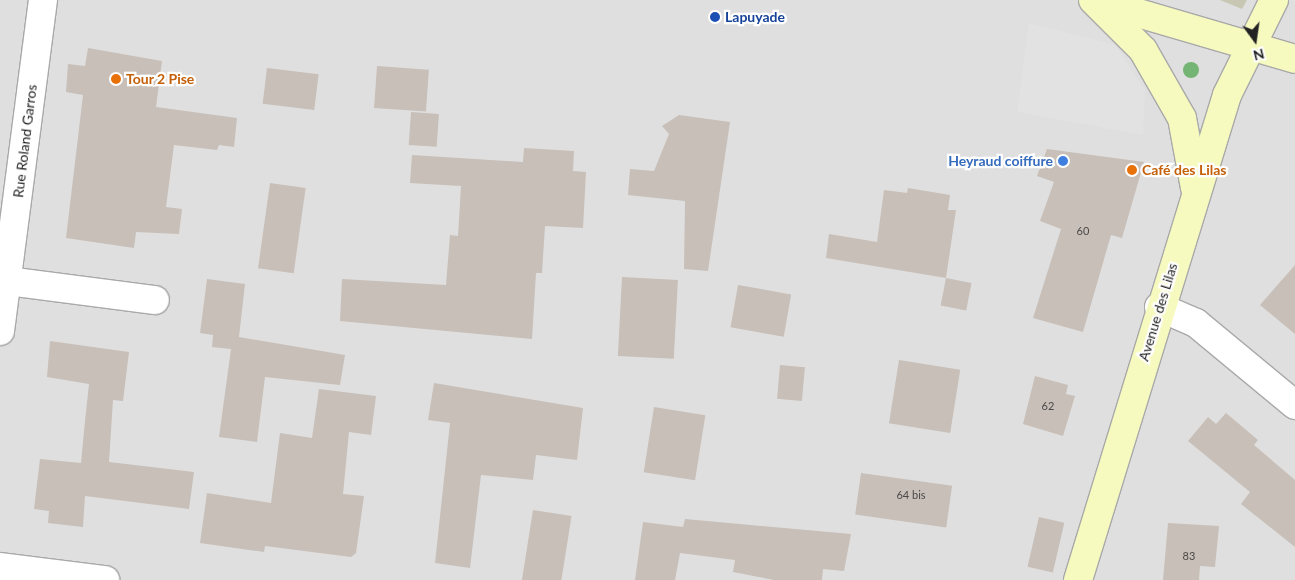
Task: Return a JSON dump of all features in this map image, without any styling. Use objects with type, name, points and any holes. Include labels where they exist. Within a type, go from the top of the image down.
[{"type":"street","name":"Rue Roland Garros","points":[[0,332],[43,0]]},
{"type":"street","points":[[1093,0],[1248,48],[1295,59]]},
{"type":"street","points":[[1093,0],[1143,50],[1182,118],[1196,192]]},
{"type":"street","name":"Avenue des Lilas","points":[[1078,580],[1159,307],[1227,95],[1248,48],[1274,0]]},
{"type":"street","points":[[8,281],[156,300]]},
{"type":"street","points":[[1159,307],[1196,323],[1295,404]]},
{"type":"street","points":[[0,567],[105,580]]},
{"type":"shaded area","points":[[0,0],[1295,0],[1295,580],[0,580]]},
{"type":"shaded area","points":[[1220,0],[1247,0],[1242,9]]},
{"type":"shaded area","points":[[1029,23],[1115,45],[1145,90],[1143,135],[1017,112]]},
{"type":"building","points":[[88,48],[162,61],[156,107],[237,118],[234,147],[219,145],[217,150],[174,145],[166,207],[182,209],[179,234],[136,232],[134,248],[66,238],[83,95],[66,92],[68,64],[85,66]]},
{"type":"building","points":[[377,66],[429,70],[426,112],[374,108]]},
{"type":"building","points":[[267,68],[319,74],[314,110],[263,104]]},
{"type":"building","points":[[411,112],[439,114],[437,147],[409,145]]},
{"type":"building","points":[[679,115],[730,122],[708,271],[684,269],[685,201],[628,195],[630,169],[654,171],[669,134],[662,126]]},
{"type":"building","points":[[524,148],[574,151],[573,171],[586,172],[583,228],[545,226],[542,273],[536,273],[532,339],[340,321],[342,279],[446,285],[450,235],[458,236],[461,186],[410,183],[412,155],[523,162]]},
{"type":"building","points":[[1047,149],[1144,162],[1122,238],[1111,235],[1083,332],[1033,318],[1061,229],[1040,221],[1054,182],[1037,176]]},
{"type":"building","points":[[270,183],[306,188],[294,273],[258,268]]},
{"type":"building","points":[[908,188],[950,195],[948,210],[956,210],[946,278],[826,258],[829,234],[877,242],[884,190],[907,193]]},
{"type":"building","points":[[1295,265],[1295,334],[1260,305]]},
{"type":"building","points":[[622,277],[678,280],[674,359],[618,356]]},
{"type":"building","points":[[946,278],[972,283],[966,310],[941,305]]},
{"type":"building","points":[[207,279],[245,284],[239,337],[345,355],[340,385],[265,377],[257,442],[219,437],[231,349],[212,347],[213,335],[200,333]]},
{"type":"building","points":[[738,285],[791,294],[784,337],[731,327]]},
{"type":"building","points":[[50,341],[129,352],[123,401],[113,400],[109,462],[194,472],[189,509],[85,496],[83,527],[48,523],[49,511],[34,509],[40,459],[81,463],[89,384],[47,377]]},
{"type":"building","points":[[899,360],[960,370],[950,433],[889,423]]},
{"type":"building","points":[[780,365],[805,367],[802,401],[777,399]]},
{"type":"building","points":[[1035,376],[1068,385],[1066,394],[1075,396],[1063,436],[1023,424]]},
{"type":"building","points":[[434,383],[583,408],[577,460],[536,455],[533,480],[481,475],[470,568],[435,563],[450,423],[428,420]]},
{"type":"building","points":[[319,389],[376,396],[371,435],[349,432],[343,494],[364,496],[356,553],[351,557],[265,546],[264,552],[200,543],[207,493],[271,503],[280,433],[312,438]]},
{"type":"building","points":[[654,407],[705,415],[695,480],[644,472]]},
{"type":"building","points":[[1226,413],[1258,440],[1254,445],[1295,480],[1295,547],[1241,504],[1250,492],[1188,441],[1208,417],[1216,424]]},
{"type":"building","points":[[861,473],[952,486],[946,527],[855,515]]},
{"type":"building","points":[[533,510],[572,516],[561,580],[522,580]]},
{"type":"building","points":[[1039,517],[1064,523],[1053,573],[1028,567]]},
{"type":"building","points":[[685,519],[851,534],[844,571],[823,569],[822,580],[774,580],[733,572],[735,560],[680,553],[675,580],[635,580],[643,522],[683,527]]},
{"type":"building","points":[[1168,523],[1219,526],[1215,567],[1200,566],[1199,580],[1163,580]]},
{"type":"place","name":"Lapuyade","points":[[715,17]]},
{"type":"place","name":"Tour 2 Pise","points":[[116,79]]},
{"type":"place","name":"Heyraud coiffure","points":[[1063,161]]},
{"type":"place","name":"Café des Lilas","points":[[1132,170]]}]
